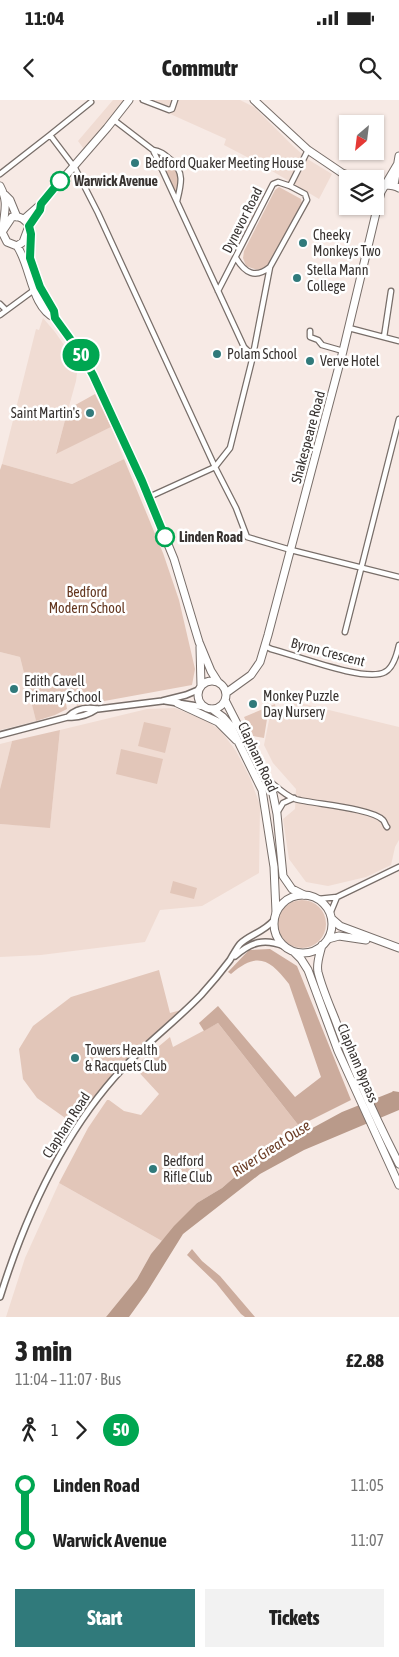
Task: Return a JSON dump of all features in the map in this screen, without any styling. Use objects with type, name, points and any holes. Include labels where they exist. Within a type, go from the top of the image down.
[{"type":"main road","points":[[2,232],[12,217],[20,218],[41,204],[129,100]]},
{"type":"main road","points":[[254,100],[308,150],[339,170]]},
{"type":"main road","points":[[396,187],[399,156]]},
{"type":"main road","name":"Shakespeare Road","points":[[384,184],[397,165]]},
{"type":"main road","points":[[0,186],[20,218],[29,227],[30,258],[40,287],[54,311],[55,318]]},
{"type":"main road","points":[[5,196],[6,210],[2,232],[4,242],[17,246],[22,254],[34,290],[49,315],[55,318],[79,351],[93,375],[149,497],[174,559],[199,642],[209,668],[220,683],[226,697],[221,707],[212,709],[204,707],[198,698],[200,688],[199,642]]},
{"type":"main road","points":[[17,246],[23,242],[29,227],[40,210],[41,204]]},
{"type":"main road","name":"Shakespeare Road","points":[[226,697],[251,674],[260,662],[265,646],[344,351],[375,215]]},
{"type":"main road","points":[[200,688],[208,682],[238,684]]},
{"type":"main road","name":"Clapham Road","points":[[226,697],[266,778],[275,802],[283,876],[292,888],[304,895]]},
{"type":"main road","points":[[177,704],[218,722],[238,742]]},
{"type":"main road","name":"Clapham Road","points":[[212,709],[226,719],[262,790],[270,837],[276,892],[276,912]]},
{"type":"main road","points":[[270,837],[273,827],[272,808],[275,802]]},
{"type":"main road","points":[[331,917],[331,933],[328,939],[322,945],[307,952],[294,952],[284,946],[274,931],[276,912],[287,899],[304,895],[318,899],[326,906],[331,917],[340,926],[399,948]]},
{"type":"main road","points":[[328,939],[338,936],[387,944]]},
{"type":"main road","name":"Clapham Bypass","points":[[322,945],[318,957],[318,972],[347,1051],[399,1164]]},
{"type":"main road","name":"Clapham Bypass","points":[[294,952],[302,958],[308,970],[338,1051],[399,1185]]},
{"type":"street","points":[[143,100],[169,110],[172,109],[176,100]]},
{"type":"street","points":[[0,174],[91,102]]},
{"type":"street","points":[[114,120],[153,150],[246,350],[253,354]]},
{"type":"street","points":[[50,136],[73,166],[102,222],[214,468],[233,502],[247,537],[399,577]]},
{"type":"street","points":[[153,150],[160,151],[176,164],[181,173],[182,184],[177,201]]},
{"type":"street","points":[[149,497],[214,468],[230,448],[253,354],[270,267],[307,200],[305,194],[290,186],[308,150]]},
{"type":"street","name":"Dynevor Road","points":[[218,291],[273,184],[278,182],[290,186]]},
{"type":"street","points":[[236,258],[246,271],[254,273],[264,272],[270,267]]},
{"type":"street","points":[[0,316],[34,290]]},
{"type":"street","points":[[384,337],[391,291]]},
{"type":"street","points":[[0,304],[6,310]]},
{"type":"street","points":[[349,328],[399,341]]},
{"type":"street","points":[[310,331],[310,337],[318,340],[322,345],[344,351]]},
{"type":"street","points":[[346,632],[399,419]]},
{"type":"street","name":"Byron Crescent","points":[[265,646],[338,669],[366,675],[378,675],[386,672],[393,664],[399,646]]},
{"type":"street","points":[[0,735],[68,717],[75,718],[98,709],[162,701],[186,695],[200,688]]},
{"type":"street","points":[[162,701],[204,707]]},
{"type":"street","points":[[266,778],[287,795],[294,798],[373,815],[382,820],[387,827]]},
{"type":"street","points":[[275,802],[282,795],[287,795]]},
{"type":"street","points":[[277,814],[283,803],[294,798]]},
{"type":"street","points":[[318,899],[337,897],[399,867]]},
{"type":"street","points":[[331,917],[337,897]]},
{"type":"street","name":"Clapham Road","points":[[0,1297],[12,1256],[44,1183],[62,1150],[91,1107],[123,1068],[190,1007],[241,944],[259,933],[274,920]]},
{"type":"street","name":"Clapham Road","points":[[229,961],[247,947],[259,942],[272,941],[284,946]]},
{"type":"shaded area","points":[[113,100],[127,100],[84,149],[78,141]]},
{"type":"shaded area","points":[[139,100],[240,100],[254,107],[309,160],[332,174],[319,199],[224,145],[226,139]]},
{"type":"shaded area","points":[[43,318],[78,365],[76,381],[56,453],[111,427],[124,459],[72,484],[2,464],[36,329],[39,330]]},
{"type":"shaded area","name":"Edith Cavell Primary School","points":[[0,652],[20,657],[36,721],[0,730]]},
{"type":"shaded area","points":[[296,702],[399,727],[399,840],[395,847],[391,865],[366,877],[328,886],[306,882],[289,859],[283,819],[295,809],[296,789],[273,763],[264,745],[269,720]]},
{"type":"shaded area","points":[[175,708],[207,721],[221,731],[236,751],[250,778],[260,805],[259,873],[202,906],[160,910],[145,942],[41,955],[0,957],[0,824],[50,827],[60,730],[147,709]]},
{"type":"shaded area","points":[[12,741],[0,789],[0,744]]},
{"type":"shaded area","points":[[270,949],[297,966],[351,1100],[299,1126],[218,1023],[204,1031],[199,1023],[218,1006],[295,1097],[321,1077],[289,984],[282,975],[275,968],[262,961],[248,963],[231,974],[228,972],[249,950]]},
{"type":"shaded area","name":"River Great Ouse","points":[[393,1091],[399,1092],[399,1110],[304,1150],[260,1174],[183,1234],[129,1317],[106,1317],[137,1279],[151,1254],[174,1226],[197,1203],[222,1188],[238,1174],[248,1159],[272,1150],[342,1112]]},
{"type":"shaded area","points":[[59,1183],[162,1241],[151,1254],[137,1279],[106,1317],[6,1317],[25,1258]]},
{"type":"shaded area","points":[[192,1249],[202,1261],[220,1276],[255,1317],[245,1317],[241,1314],[216,1283],[187,1255]]},
{"type":"green space","points":[[160,154],[174,166],[179,174],[180,180],[177,193],[174,191],[158,156]]},
{"type":"green space","points":[[279,187],[301,199],[302,203],[269,265],[258,270],[253,269],[246,266],[243,258],[244,251],[275,190]]},
{"type":"green space","points":[[95,394],[111,427],[56,454],[68,409]]},
{"type":"green space","name":"Bedford Modern School","points":[[124,459],[163,553],[179,600],[195,669],[192,685],[77,706],[75,702],[70,701],[66,704],[67,709],[36,721],[20,657],[0,652],[0,470],[2,464],[72,484]]},
{"type":"green space","points":[[275,704],[276,711],[267,719],[264,738],[253,736],[244,717]]},
{"type":"green space","points":[[144,722],[171,728],[165,753],[138,746]]},
{"type":"green space","points":[[60,730],[50,828],[0,824],[0,789],[12,741]]},
{"type":"green space","points":[[121,749],[163,759],[157,784],[116,774]]},
{"type":"green space","points":[[173,881],[197,888],[194,899],[170,893]]},
{"type":"green space","points":[[302,900],[311,902],[319,907],[324,915],[326,924],[324,933],[319,941],[311,946],[302,948],[293,946],[285,941],[280,933],[278,924],[280,915],[285,907],[293,902]]},
{"type":"green space","name":"Towers Health & Racquets Club","points":[[159,970],[170,1013],[185,1009],[119,1067],[71,1129],[68,1120],[37,1098],[23,1079],[19,1049],[33,1026],[71,997]]},
{"type":"green space","points":[[218,1023],[299,1126],[244,1161],[238,1174],[222,1188],[197,1203],[162,1241],[59,1183],[88,1128],[107,1100],[124,1111],[141,1115],[159,1094],[134,1067],[170,1037],[173,1047]]},
{"type":"bus line","name":"50","points":[[60,181],[41,204],[40,210],[29,226],[31,231],[30,258],[34,272],[46,299],[54,311],[55,318],[79,351],[93,375],[142,481],[165,537]]},
{"type":"place","name":"Bedford Quaker Meeting House","points":[[135,163]]},
{"type":"place","name":"Warwick Avenue","points":[[60,181]]},
{"type":"place","name":"Cheeky Monkeys Two","points":[[303,243]]},
{"type":"place","name":"Stella Mann College","points":[[297,278]]},
{"type":"place","name":"Polam School","points":[[217,354]]},
{"type":"place","name":"Verve Hotel","points":[[310,361]]},
{"type":"place","name":"Saint Martin's","points":[[90,413]]},
{"type":"place","name":"Linden Road","points":[[165,537]]},
{"type":"place","name":"Edith Cavell Primary School","points":[[14,689]]},
{"type":"place","name":"Monkey Puzzle Day Nursery","points":[[253,704]]},
{"type":"place","name":"Towers Health & Racquets Club","points":[[75,1058]]},
{"type":"place","name":"Bedford Rifle Club","points":[[153,1169]]}]
